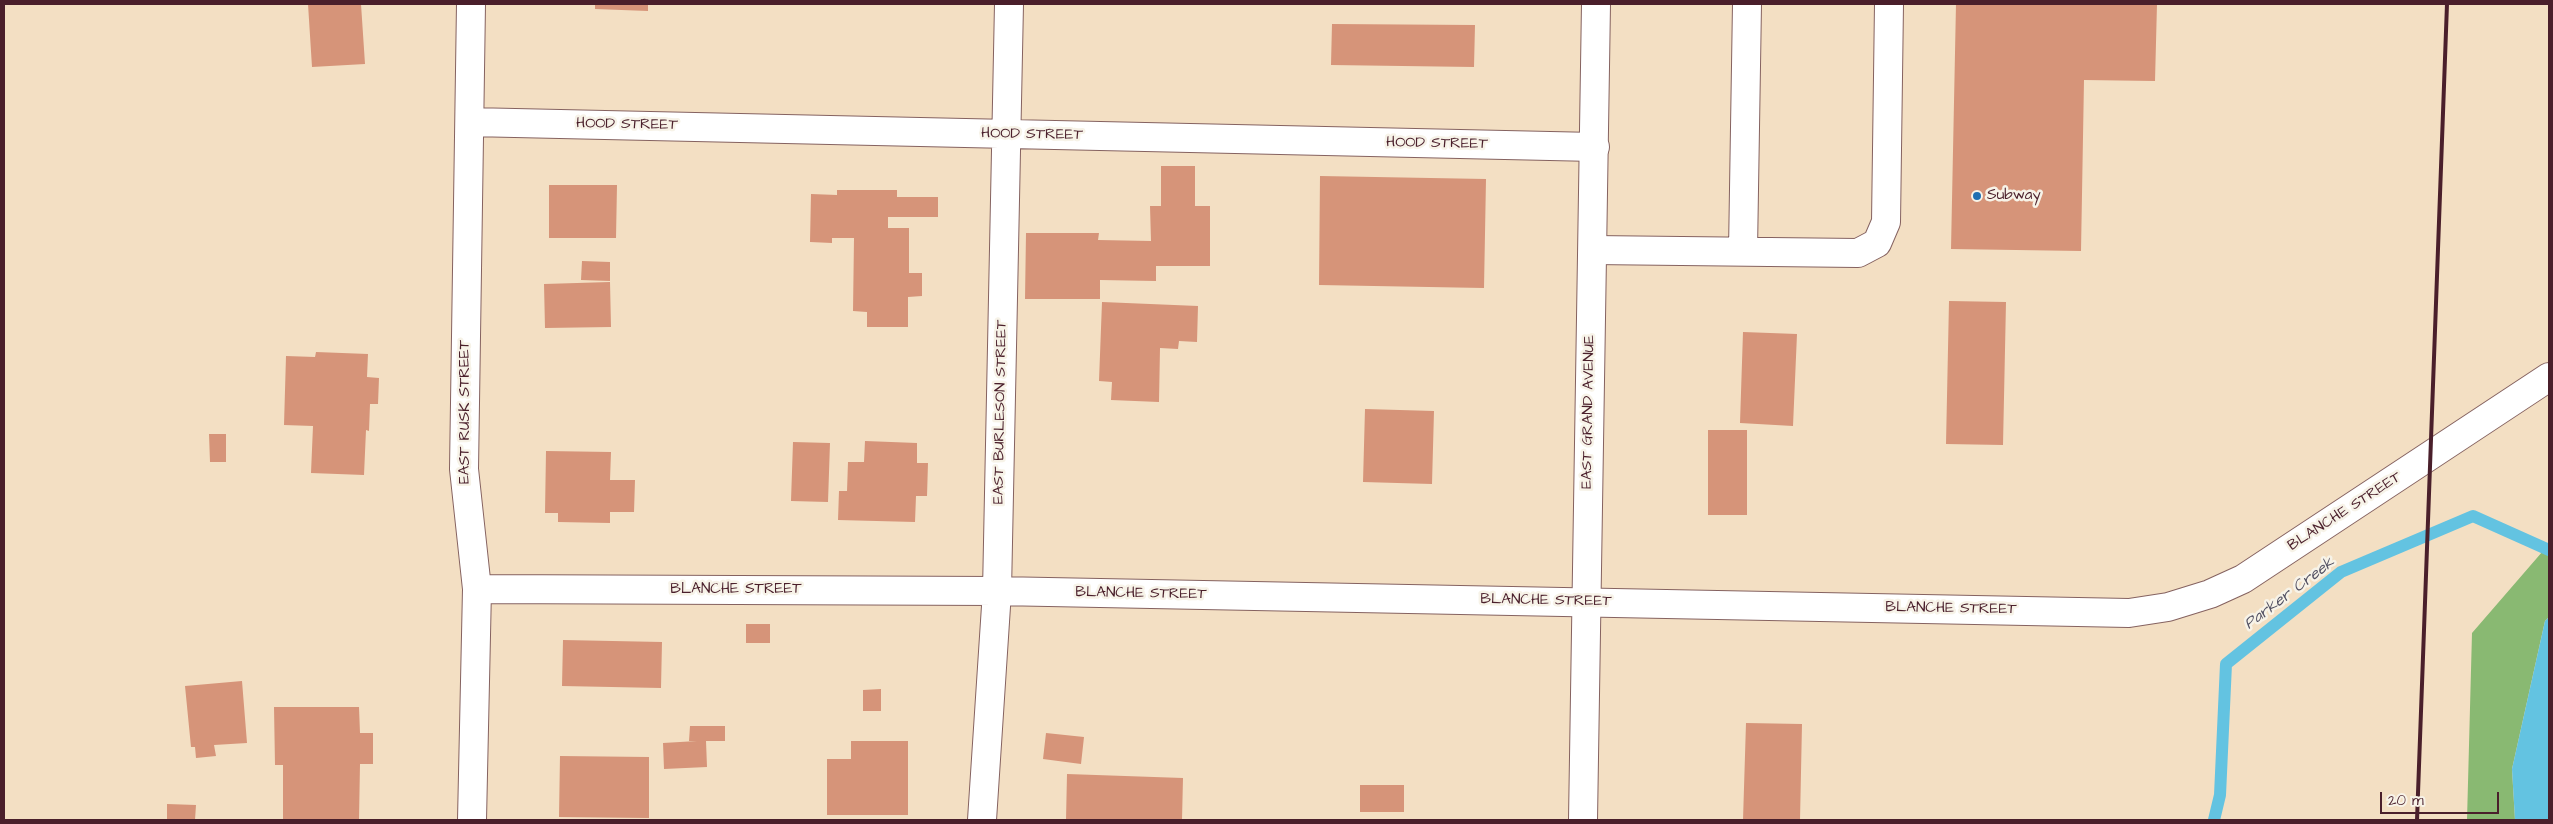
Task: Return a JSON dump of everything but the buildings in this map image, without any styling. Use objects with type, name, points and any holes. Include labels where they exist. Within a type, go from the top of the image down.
[{"type":"main road","name":"EAST RUSK STREET","points":[[471,4],[464,469],[477,589],[472,820]]},
{"type":"main road","name":"EAST BURLESON STREET","points":[[982,820],[997,591],[1008,134],[1009,4]]},
{"type":"main road","name":"EAST GRAND AVENUE","points":[[1583,820],[1596,4]]},
{"type":"main road","points":[[1743,251],[1748,4]]},
{"type":"main road","points":[[1593,250],[1858,253],[1877,243],[1886,222],[1889,4]]},
{"type":"main road","name":"HOOD STREET","points":[[470,122],[1595,147]]},
{"type":"main road","name":"BLANCHE STREET","points":[[477,589],[997,591],[2129,613],[2168,607],[2210,594],[2243,579],[2549,377]]},
{"type":"green space","points":[[2549,544],[2549,617],[2545,621],[2512,769],[2515,820],[2467,820],[2472,633]]},
{"type":"water","points":[[2549,617],[2549,820],[2515,820],[2512,769],[2545,621]]},
{"type":"waterway","name":"Parker Creek","points":[[2214,820],[2220,795],[2226,664],[2341,572],[2473,516],[2549,550]]},
{"type":"railway","points":[[2417,820],[2447,4]]},
{"type":"place","name":"Subway","points":[[1977,196]]}]
